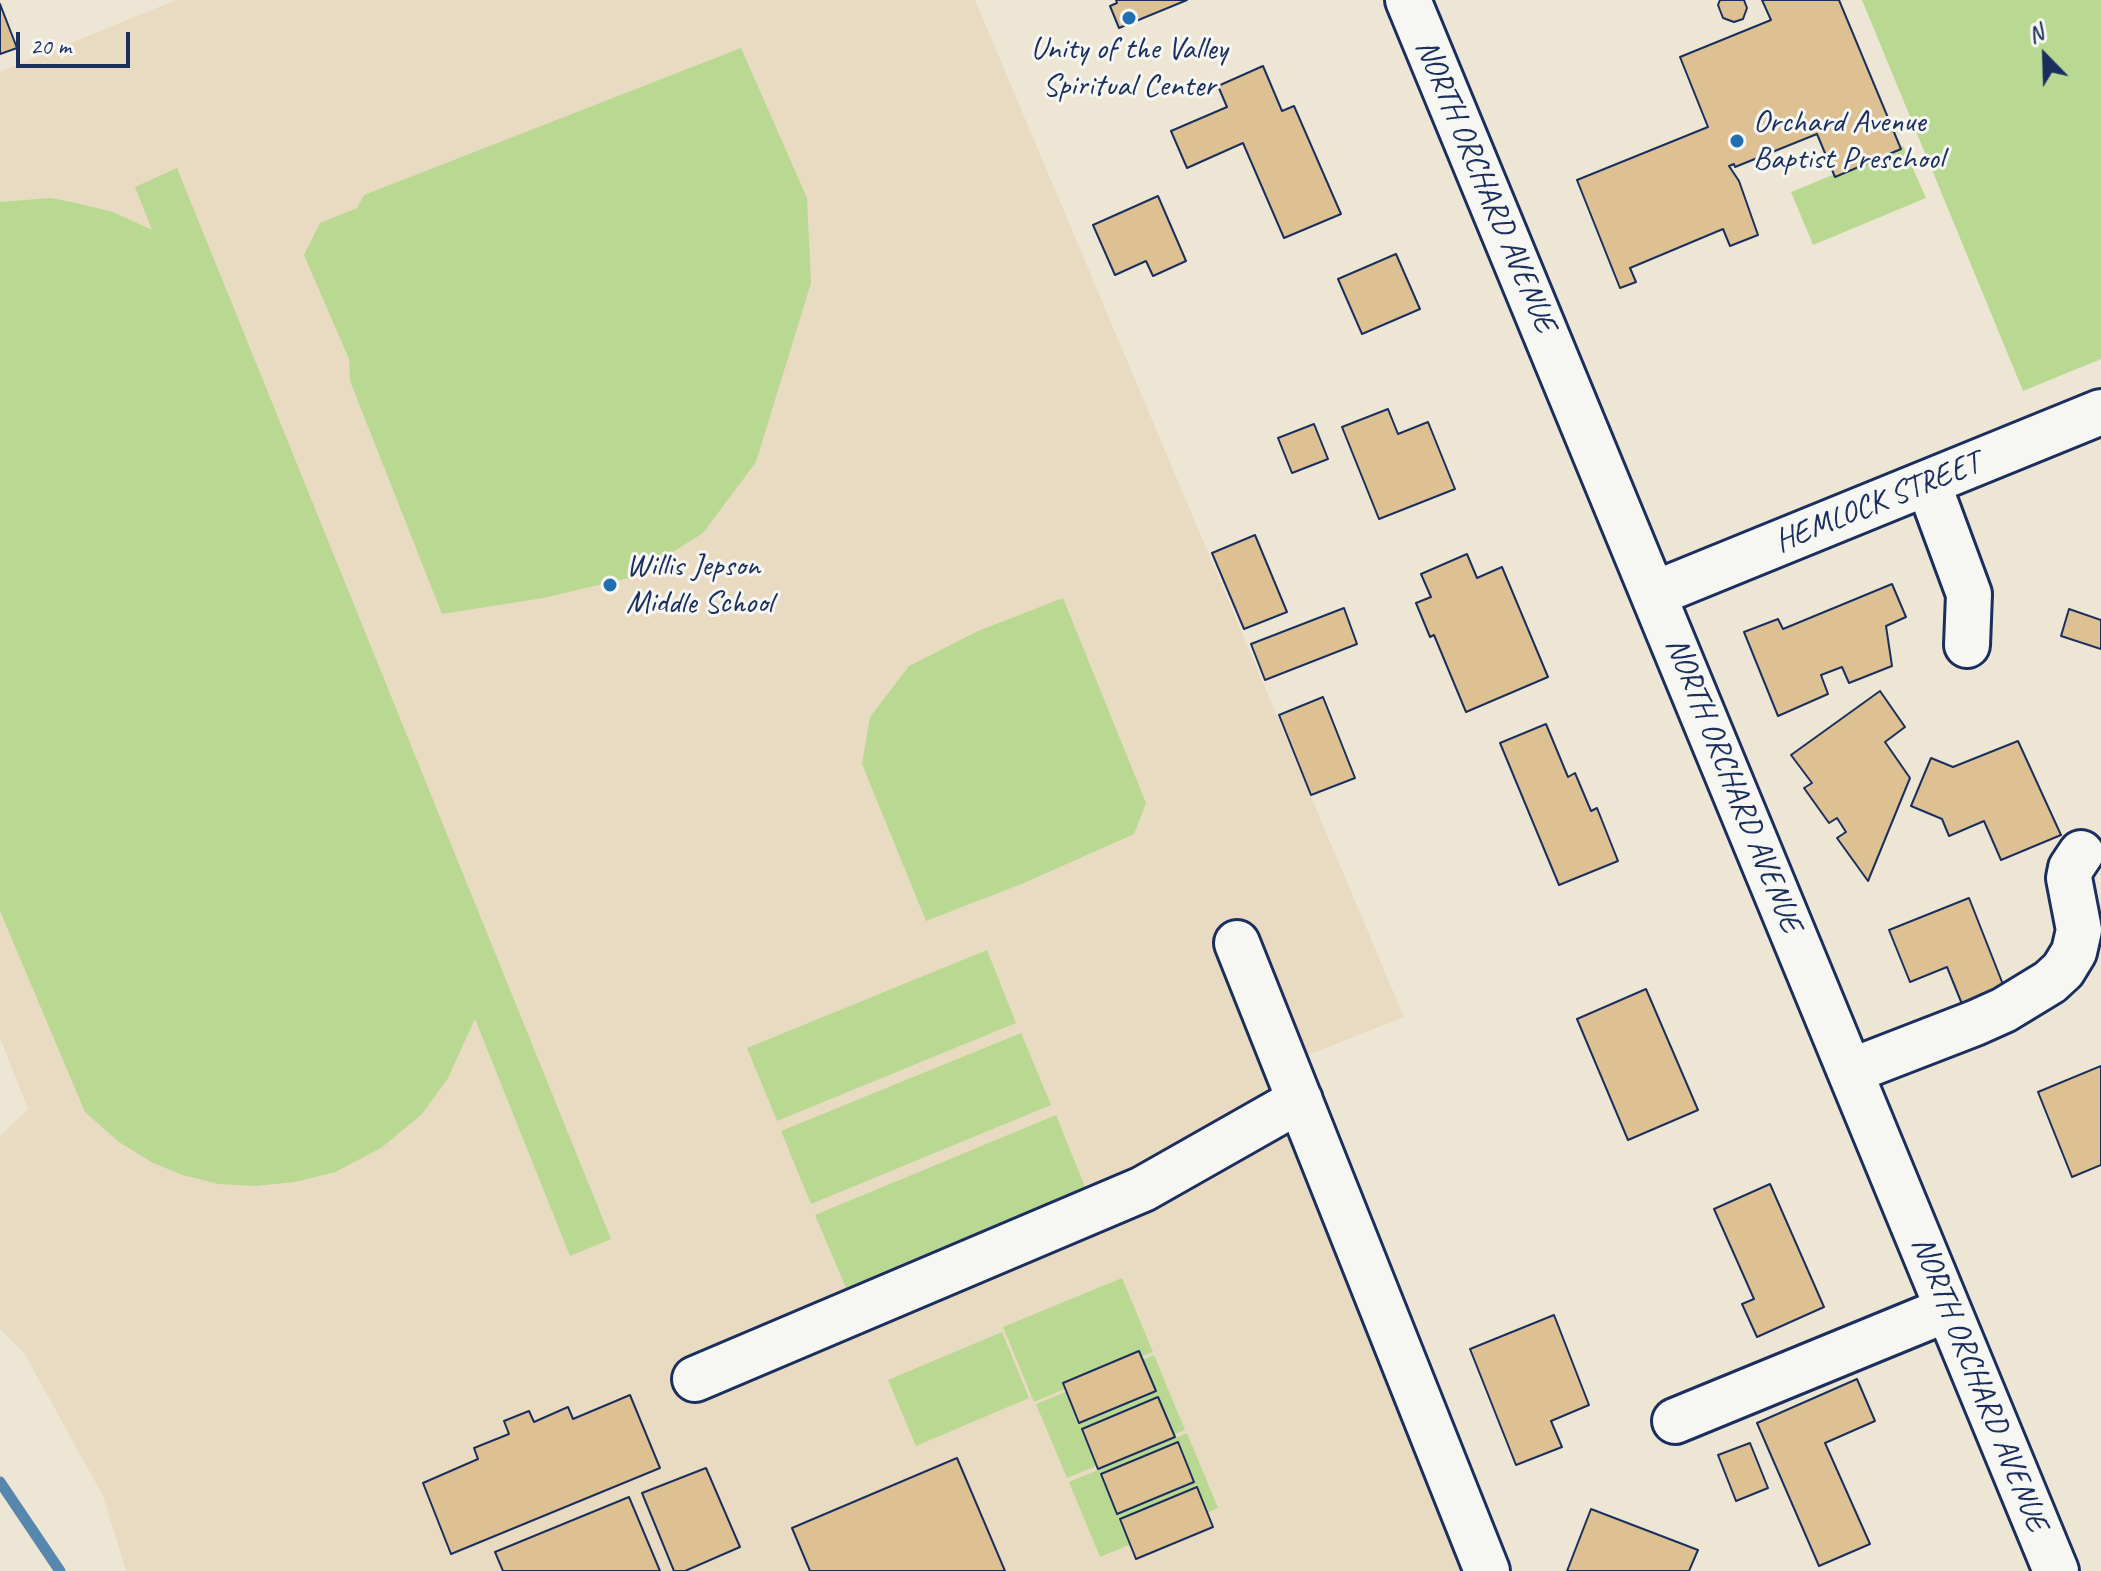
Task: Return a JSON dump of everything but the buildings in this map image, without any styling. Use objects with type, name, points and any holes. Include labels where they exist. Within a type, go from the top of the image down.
[{"type":"street","name":"NORTH ORCHARD AVENUE","points":[[1408,0],[2056,1571]]},
{"type":"street","name":"HEMLOCK STREET","points":[[1654,594],[2101,412]]},
{"type":"street","points":[[1928,483],[1969,594],[1967,645]]},
{"type":"street","points":[[1851,1071],[2004,1010],[2056,976],[2074,952],[2079,930],[2069,878],[2071,868],[2081,853]]},
{"type":"street","points":[[1237,943],[1487,1571]]},
{"type":"street","points":[[695,1379],[1143,1189],[1300,1100]]},
{"type":"street","points":[[1675,1421],[1948,1309]]},
{"type":"shaded area","name":"Willis Jepson Middle School","points":[[176,0],[975,0],[1404,1017],[1298,1059],[1508,1571],[126,1571],[103,1496],[24,1353],[0,1329],[0,1136],[28,1109],[0,1038],[0,72]]},
{"type":"green space","points":[[1862,0],[2101,0],[2101,359],[2023,391]]},
{"type":"green space","points":[[741,48],[807,198],[811,283],[756,462],[703,533],[633,577],[543,598],[442,614],[350,381],[349,359],[304,255],[320,223],[357,208],[364,195]]},
{"type":"green space","points":[[1903,146],[1926,198],[1813,245],[1791,192]]},
{"type":"green space","points":[[177,168],[611,1239],[570,1256],[475,1019],[447,1080],[421,1115],[381,1148],[335,1172],[295,1182],[255,1186],[218,1184],[153,1163],[119,1142],[85,1112],[0,911],[0,202],[51,198],[113,212],[152,230],[135,187]]},
{"type":"green space","points":[[1063,598],[1146,803],[1134,834],[1024,883],[926,921],[862,764],[870,717],[909,666],[978,631]]},
{"type":"green space","points":[[987,950],[1016,1023],[777,1121],[747,1048]]},
{"type":"green space","points":[[1021,1033],[1051,1105],[811,1204],[781,1131]]},
{"type":"green space","points":[[1056,1115],[1085,1187],[846,1288],[815,1215]]},
{"type":"green space","points":[[1122,1278],[1153,1352],[1034,1402],[1003,1327]]},
{"type":"green space","points":[[1002,1332],[1029,1398],[916,1446],[888,1380]]},
{"type":"green space","points":[[1154,1355],[1185,1430],[1067,1478],[1036,1404]]},
{"type":"green space","points":[[1187,1433],[1218,1508],[1100,1557],[1069,1482]]},
{"type":"waterway","points":[[0,1482],[60,1571]]},
{"type":"place","name":"Unity of the Valley Spiritual Center","points":[[1129,18]]},
{"type":"place","name":"Orchard Avenue Baptist Preschool","points":[[1737,141]]},
{"type":"place","name":"Willis Jepson Middle School","points":[[610,585]]}]
